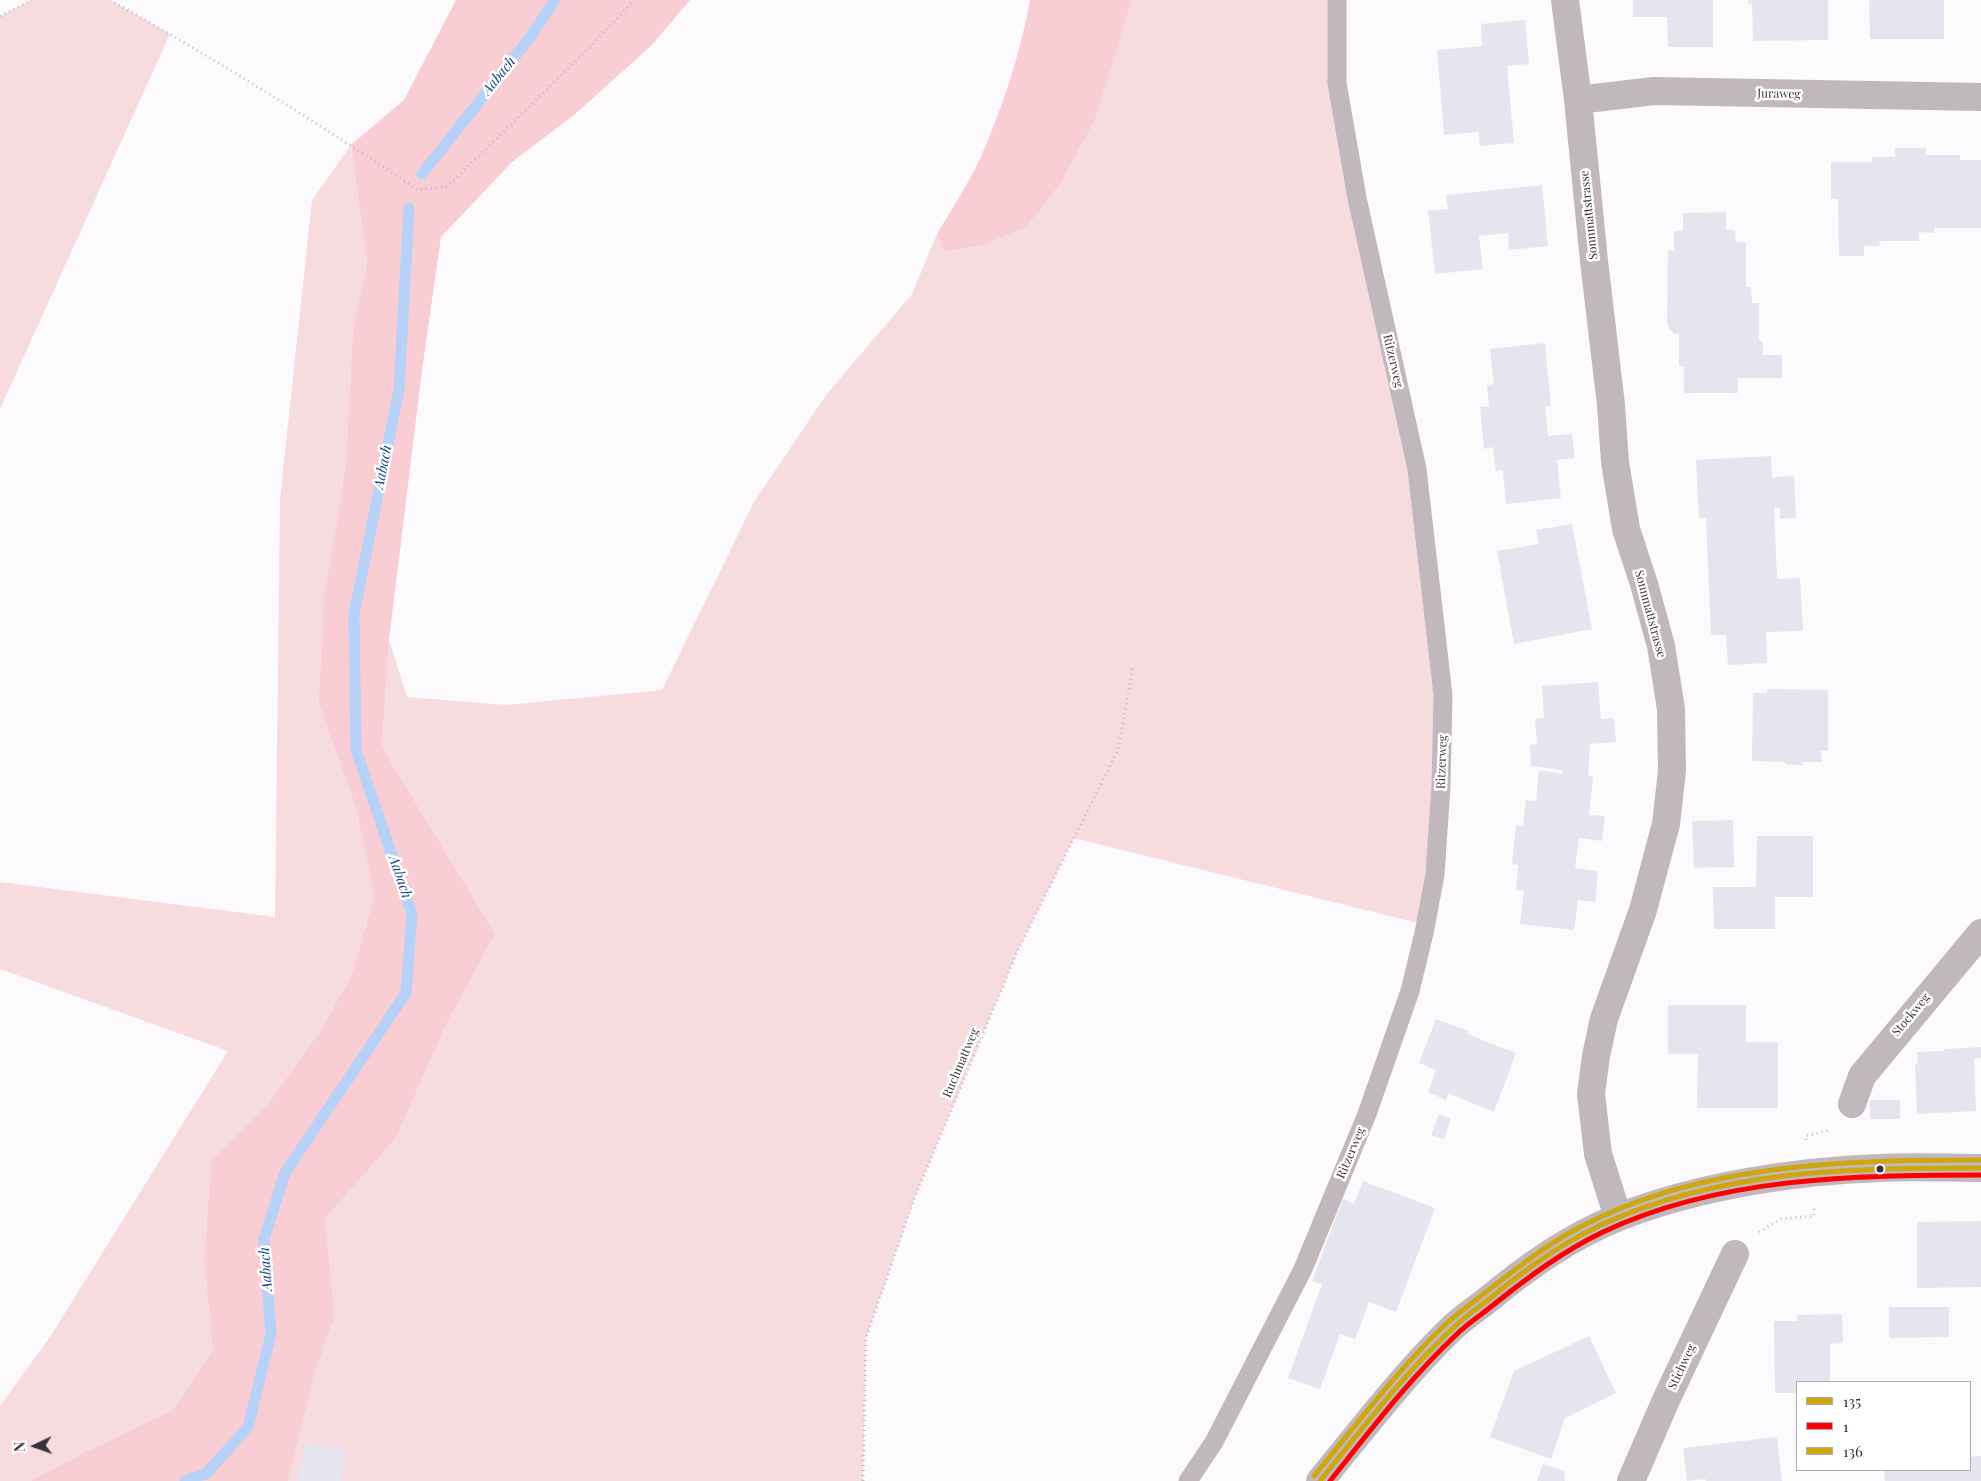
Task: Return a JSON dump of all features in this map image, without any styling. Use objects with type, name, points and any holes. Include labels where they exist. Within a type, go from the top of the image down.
[{"type":"street","name":"Sonnmattstrasse","points":[[1565,0],[1578,100],[1611,405],[1615,462],[1626,529],[1661,646],[1671,709],[1672,771],[1666,824],[1643,910],[1604,1019],[1596,1056],[1591,1094],[1598,1154],[1618,1217]]},
{"type":"street","name":"Juraweg","points":[[1578,100],[1654,91],[1981,97]]},
{"type":"street","name":"Stockweg","points":[[1852,1104],[1862,1076],[1981,932]]},
{"type":"street","points":[[1320,1481],[1412,1369],[1450,1329],[1520,1273],[1570,1241],[1618,1217],[1692,1194],[1754,1181],[1812,1173],[1880,1168],[1981,1168]]},
{"type":"street","name":"Stichweg","points":[[1631,1481],[1666,1400],[1735,1254]]},
{"type":"lane","name":"Ritzerweg","points":[[1188,1481],[1214,1442],[1302,1269],[1367,1114],[1410,991],[1435,875],[1441,786],[1443,695],[1417,469],[1357,198],[1337,83],[1337,0]]},
{"type":"path","points":[[0,16],[32,0]]},
{"type":"path","points":[[110,0],[170,34],[351,145],[418,190],[448,186],[592,46],[634,0]]},
{"type":"path","name":"Ruchmattweg","points":[[863,1481],[866,1338],[915,1197],[1018,950],[1118,750],[1133,668]]},
{"type":"path","points":[[1735,1254],[1739,1243],[1782,1219],[1814,1216],[1812,1173]]},
{"type":"shaded area","points":[[32,0],[110,0],[170,34],[0,409],[0,16]]},
{"type":"shaded area","points":[[456,0],[690,0],[652,45],[574,115],[512,162],[441,237],[422,370],[389,640],[382,747],[495,934],[444,1029],[396,1138],[325,1219],[335,1315],[314,1376],[288,1481],[30,1481],[83,1453],[173,1410],[213,1350],[204,1262],[211,1160],[270,1101],[321,1030],[352,974],[374,895],[355,804],[319,703],[324,598],[346,461],[353,326],[367,264],[351,145],[404,100]]},
{"type":"shaded area","points":[[1030,0],[1132,0],[1095,119],[1061,182],[1027,226],[983,245],[943,251],[937,234],[979,161],[995,122],[1016,61]]},
{"type":"shaded area","points":[[1132,0],[1339,0],[1342,86],[1448,697],[1430,926],[1074,838],[1018,950],[915,1197],[866,1338],[863,1481],[288,1481],[314,1376],[335,1315],[325,1219],[396,1138],[444,1029],[495,934],[382,747],[389,640],[407,697],[507,705],[662,690],[754,502],[826,395],[912,294],[937,234],[943,251],[1113,59]]},
{"type":"shaded area","points":[[351,145],[367,264],[353,326],[346,461],[337,522],[355,804],[374,894],[352,974],[321,1030],[270,1101],[211,1160],[204,1262],[213,1350],[173,1410],[83,1453],[30,1481],[0,1481],[0,1406],[50,1337],[228,1051],[0,969],[0,882],[275,917],[280,499],[312,200]]},
{"type":"building","points":[[1633,0],[1713,0],[1713,47],[1668,47],[1667,17],[1633,17]]},
{"type":"building","points":[[1748,0],[1828,0],[1828,40],[1753,41],[1752,3],[1748,4]]},
{"type":"building","points":[[1869,0],[1944,0],[1944,39],[1870,39]]},
{"type":"building","points":[[1525,20],[1529,64],[1507,66],[1514,143],[1480,146],[1479,132],[1444,135],[1437,50],[1482,46],[1481,24]]},
{"type":"building","points":[[1895,148],[1926,148],[1926,155],[1960,155],[1960,160],[1981,160],[1981,228],[1934,228],[1934,233],[1919,232],[1919,241],[1879,241],[1880,246],[1864,246],[1864,256],[1839,256],[1838,199],[1831,199],[1831,162],[1872,162],[1872,157],[1895,157]]},
{"type":"building","points":[[1542,185],[1548,246],[1509,250],[1508,233],[1479,236],[1483,269],[1435,274],[1428,211],[1448,209],[1446,195]]},
{"type":"building","points":[[1726,212],[1726,230],[1735,230],[1736,242],[1746,242],[1746,287],[1751,287],[1752,303],[1759,303],[1759,341],[1763,341],[1763,355],[1782,355],[1782,378],[1738,378],[1738,393],[1684,393],[1684,366],[1679,366],[1679,334],[1675,334],[1670,330],[1667,323],[1668,251],[1674,251],[1674,231],[1683,231],[1683,213]]},
{"type":"building","points":[[1545,343],[1551,406],[1545,407],[1548,436],[1572,434],[1575,458],[1557,460],[1561,498],[1506,504],[1503,470],[1496,471],[1493,447],[1484,449],[1480,407],[1489,406],[1487,385],[1494,384],[1490,349]]},
{"type":"building","points":[[1771,456],[1772,477],[1794,476],[1796,518],[1780,519],[1780,508],[1774,508],[1777,579],[1800,578],[1803,631],[1766,632],[1767,663],[1728,665],[1726,635],[1711,635],[1706,518],[1699,518],[1696,460]]},
{"type":"building","points":[[1572,524],[1592,629],[1514,644],[1497,551],[1539,544],[1536,530]]},
{"type":"building","points":[[1598,682],[1601,719],[1614,718],[1616,742],[1590,744],[1588,776],[1593,777],[1589,815],[1605,816],[1602,841],[1579,838],[1575,868],[1598,871],[1595,902],[1578,900],[1574,930],[1520,924],[1524,891],[1516,890],[1518,865],[1512,864],[1516,825],[1523,826],[1526,800],[1536,801],[1539,770],[1563,774],[1562,770],[1531,766],[1530,745],[1537,744],[1535,719],[1544,718],[1542,686]]},
{"type":"building","points":[[1767,689],[1828,690],[1828,751],[1821,751],[1822,762],[1801,762],[1804,765],[1788,765],[1784,762],[1752,761],[1753,693],[1767,693]]},
{"type":"building","points":[[1733,820],[1734,867],[1694,868],[1692,821]]},
{"type":"building","points":[[1757,836],[1813,836],[1813,897],[1775,897],[1775,929],[1714,929],[1713,887],[1756,887]]},
{"type":"building","points":[[1668,1005],[1746,1005],[1746,1042],[1778,1042],[1778,1108],[1697,1108],[1698,1054],[1668,1054]]},
{"type":"building","points":[[1436,1019],[1469,1031],[1467,1034],[1516,1053],[1494,1112],[1448,1093],[1446,1100],[1428,1092],[1436,1070],[1419,1063]]},
{"type":"building","points":[[1981,1047],[1981,1058],[1974,1059],[1976,1111],[1917,1114],[1915,1064],[1918,1063],[1917,1052]]},
{"type":"building","points":[[1870,1100],[1900,1100],[1900,1119],[1870,1119]]},
{"type":"building","points":[[1439,1114],[1451,1119],[1444,1139],[1431,1135]]},
{"type":"building","points":[[1363,1181],[1435,1208],[1396,1312],[1369,1302],[1355,1340],[1340,1334],[1320,1389],[1288,1378],[1322,1284],[1312,1281],[1343,1199],[1354,1204]]},
{"type":"building","points":[[1981,1221],[1981,1287],[1917,1288],[1917,1222]]},
{"type":"building","points":[[1889,1307],[1949,1307],[1949,1337],[1889,1338]]},
{"type":"building","points":[[1842,1314],[1843,1343],[1830,1344],[1830,1381],[1796,1381],[1796,1393],[1775,1393],[1774,1321],[1797,1321],[1797,1315]]},
{"type":"building","points":[[1589,1336],[1616,1393],[1565,1418],[1551,1459],[1490,1437],[1514,1371]]},
{"type":"building","points":[[1777,1437],[1782,1481],[1706,1481],[1706,1479],[1687,1481],[1683,1448]]},
{"type":"building","points":[[306,1443],[346,1451],[340,1481],[298,1481]]},
{"type":"building","points":[[1981,1456],[1981,1481],[1885,1481],[1884,1471],[1971,1471],[1971,1457]]},
{"type":"building","points":[[1543,1464],[1564,1471],[1565,1481],[1537,1481]]},
{"type":"waterway","name":"Aabach","points":[[422,174],[531,36],[555,0]]},
{"type":"waterway","name":"Aabach","points":[[185,1481],[207,1473],[248,1427],[271,1334],[264,1239],[285,1173],[406,993],[412,914],[356,750],[354,615],[399,390],[409,208]]},
{"type":"transit line","name":"136","points":[[1314,1476],[1395,1378],[1447,1323],[1529,1259],[1580,1227],[1626,1206],[1675,1190],[1725,1178],[1827,1164],[1879,1161],[1981,1160]]},
{"type":"transit line","name":"135","points":[[1320,1481],[1400,1384],[1456,1325],[1542,1259],[1586,1232],[1646,1207],[1692,1193],[1740,1183],[1836,1171],[1981,1168]]},
{"type":"transit line","name":"1","points":[[1330,1481],[1407,1387],[1461,1330],[1518,1285],[1574,1248],[1603,1232],[1647,1214],[1693,1200],[1740,1190],[1788,1183],[1885,1176],[1981,1175]]}]
